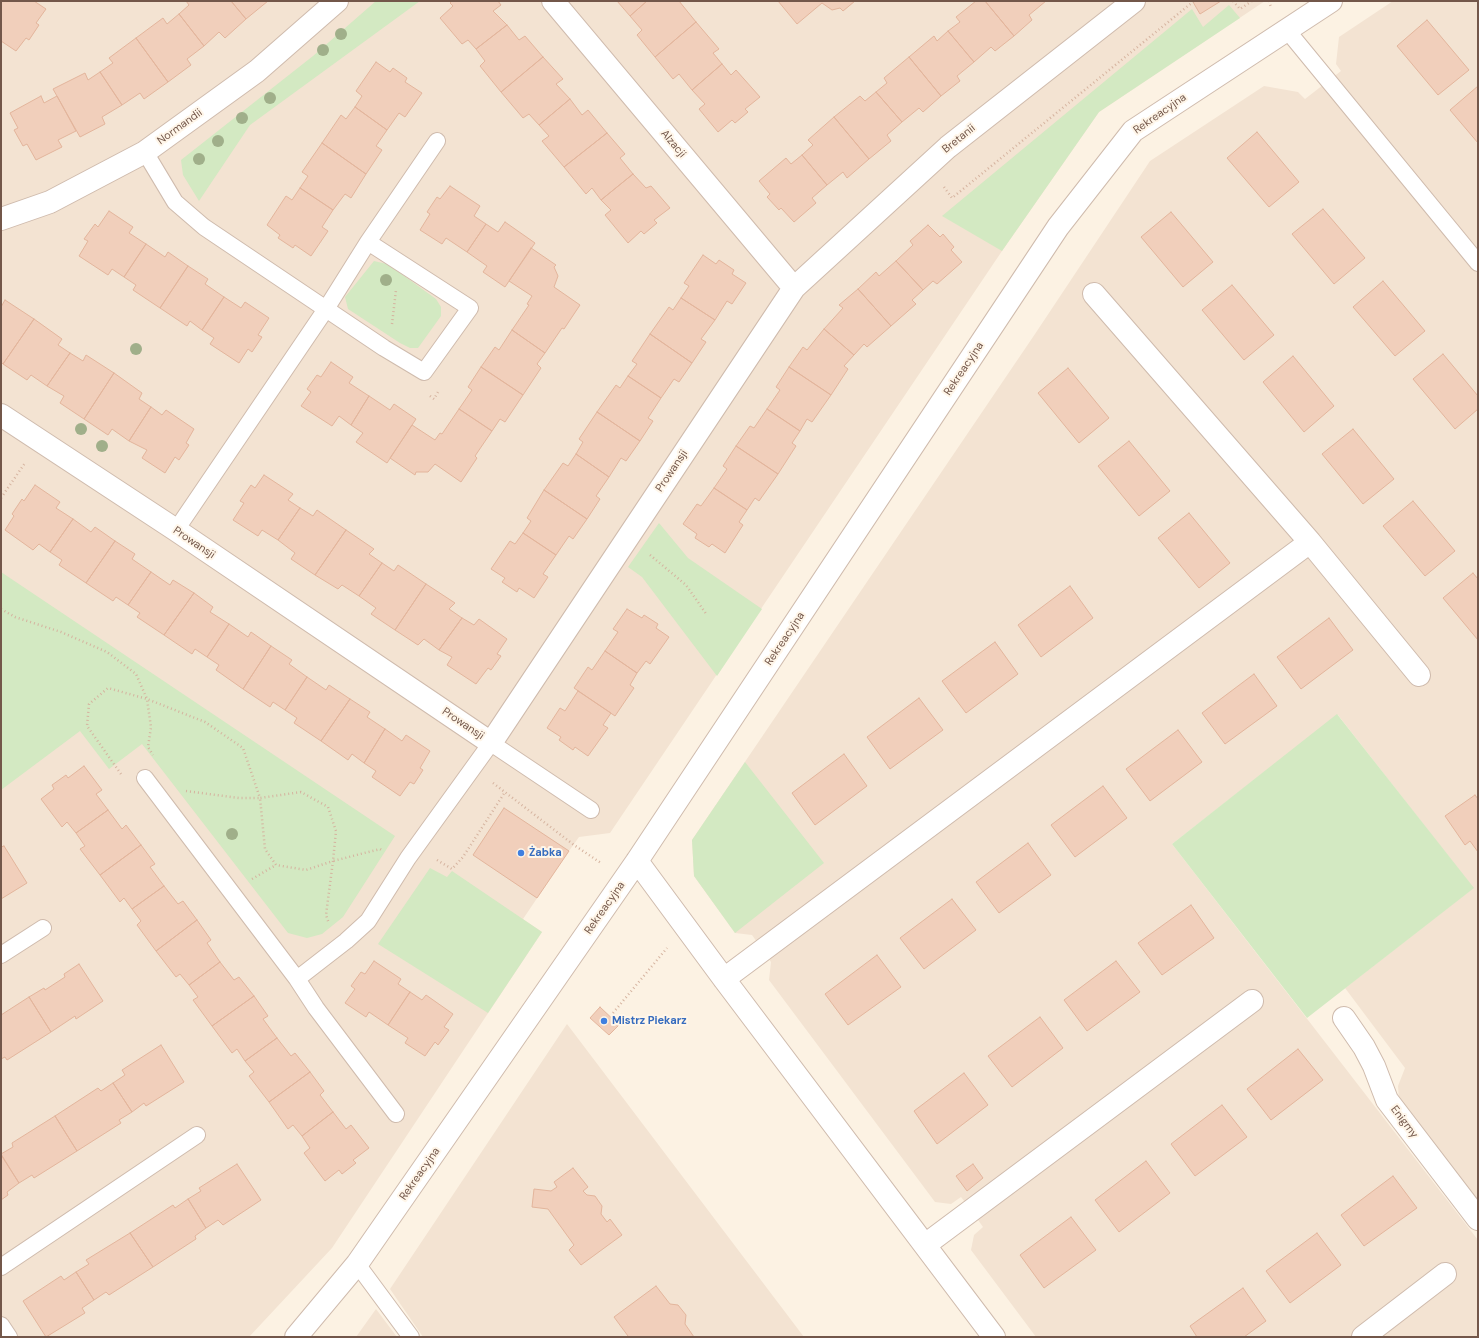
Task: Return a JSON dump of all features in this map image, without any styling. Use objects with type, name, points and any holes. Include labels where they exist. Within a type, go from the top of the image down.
[{"type":"street","name":"Normandii","points":[[1,219],[50,202],[145,152],[257,71],[337,1]]},
{"type":"street","name":"Alzacji","points":[[553,1],[794,288]]},
{"type":"street","name":"Bretanii","points":[[794,288],[948,147],[1134,1]]},
{"type":"street","name":"Rekreacyjna","points":[[296,1337],[357,1264],[637,862],[1049,240],[1072,209],[1134,131],[1286,29],[1331,1]]},
{"type":"street","name":"Prowansji","points":[[1,415],[176,530],[491,743],[794,288]]},
{"type":"street","points":[[1094,294],[1310,542],[1419,675]]},
{"type":"street","points":[[724,979],[1310,542]]},
{"type":"street","points":[[637,862],[994,1337]]},
{"type":"street","points":[[925,1245],[1252,1001]]},
{"type":"street","name":"Enigmy","points":[[1344,1018],[1374,1066],[1387,1100],[1478,1219]]},
{"type":"street","points":[[1363,1337],[1445,1274]]},
{"type":"lane","points":[[1286,29],[1478,263]]},
{"type":"lane","points":[[176,530],[326,309],[368,242],[437,141]]},
{"type":"lane","points":[[145,152],[176,202],[204,228],[424,372],[470,308],[368,242]]},
{"type":"lane","points":[[297,979],[346,941],[368,921],[408,858],[491,743],[591,810]]},
{"type":"lane","points":[[145,778],[297,979],[316,1008],[396,1114]]},
{"type":"lane","points":[[1,955],[43,928]]},
{"type":"lane","points":[[1,1267],[197,1134]]},
{"type":"lane","points":[[357,1264],[411,1337]]},
{"type":"lane","points":[[1,1325],[9,1337]]},
{"type":"path","points":[[939,181],[952,198],[1194,1]]},
{"type":"path","points":[[1233,1],[1240,9],[1252,1]]},
{"type":"path","points":[[392,329],[396,298],[396,284]]},
{"type":"path","points":[[1,498],[26,460]]},
{"type":"path","points":[[645,550],[686,585],[707,615]]},
{"type":"path","points":[[1,609],[15,617],[61,632],[107,652],[136,674],[147,699],[151,728],[148,748],[143,753]]},
{"type":"path","points":[[126,768],[121,774],[87,726],[89,704],[108,688],[147,699],[205,722],[243,748],[260,798],[266,849],[276,865]]},
{"type":"path","points":[[148,748],[156,760]]},
{"type":"path","points":[[488,780],[574,845],[625,879]]},
{"type":"path","points":[[185,791],[239,798],[260,798],[301,792],[328,807],[336,831],[326,916],[332,926]]},
{"type":"path","points":[[250,880],[276,865],[306,870],[332,861],[380,849],[385,852]]},
{"type":"path","points":[[613,1013],[672,943]]},
{"type":"shaded area","points":[[1,1],[1265,1],[1099,112],[1002,251],[610,833],[579,837],[523,919],[542,932],[332,1248],[249,1337],[1,1337]]},
{"type":"shaded area","points":[[1393,1],[1478,1],[1478,1202],[1399,1100],[1398,1086],[1405,1068],[1345,988],[1473,888],[1338,715],[1172,844],[1478,1240],[1478,1337],[1036,1337],[971,1250],[974,1235],[983,1227],[961,1197],[951,1204],[935,1202],[769,980],[771,962],[752,935],[735,933],[694,876],[692,840],[1035,334],[1150,161],[1264,86],[1298,92],[1305,99],[1341,71],[1336,64],[1339,37]]},
{"type":"shaded area","points":[[567,1024],[804,1337],[423,1337],[390,1289]]},
{"type":"shaded area","points":[[376,1309],[397,1337],[356,1337]]},
{"type":"green space","points":[[376,1],[420,1],[250,125],[199,201],[183,175],[181,160],[313,56]]},
{"type":"green space","points":[[1229,5],[1240,18],[1099,112],[1002,251],[942,216],[1192,9],[1203,27]]},
{"type":"green space","points":[[374,261],[387,264],[396,270],[436,299],[441,307],[441,316],[418,348],[410,348],[400,343],[348,309],[345,297]]},
{"type":"green space","points":[[659,523],[688,558],[762,609],[717,676],[642,577],[628,567]]},
{"type":"green space","points":[[1,572],[395,836],[343,917],[322,934],[307,938],[288,933],[142,744],[109,769],[80,731],[1,790]]},
{"type":"green space","points":[[1337,714],[1474,888],[1307,1018],[1172,844]]},
{"type":"green space","points":[[745,762],[824,863],[735,933],[694,876],[692,840]]},
{"type":"green space","points":[[430,868],[447,877],[452,871],[542,932],[488,1013],[378,944]]},
{"type":"building","points":[[1,1],[34,1],[46,9],[36,23],[39,25],[29,40],[26,38],[16,51],[1,41]]},
{"type":"building","points":[[186,1],[231,1],[246,19],[225,38],[219,32],[204,46],[179,14],[189,5]]},
{"type":"building","points":[[231,1],[268,1],[246,19]]},
{"type":"building","points":[[452,1],[498,1],[501,5],[493,11],[507,25],[476,49],[468,40],[462,44],[440,18],[453,6],[450,3]]},
{"type":"building","points":[[617,1],[647,1],[630,16]]},
{"type":"building","points":[[647,1],[679,1],[696,22],[655,57],[637,35],[642,30],[630,16]]},
{"type":"building","points":[[778,1],[855,1],[843,11],[840,8],[832,10],[822,3],[797,24]]},
{"type":"building","points":[[976,1],[985,1],[1014,36],[995,51],[991,47],[974,62],[948,31],[960,22],[956,17]]},
{"type":"building","points":[[985,1],[1046,1],[1029,15],[1032,20],[1014,36]]},
{"type":"building","points":[[1221,1],[1200,14],[1193,2]]},
{"type":"building","points":[[179,14],[204,46],[187,59],[191,65],[168,82],[136,38],[163,18],[167,24]]},
{"type":"building","points":[[1427,20],[1469,70],[1438,95],[1397,46]]},
{"type":"building","points":[[696,22],[719,49],[713,53],[722,64],[692,90],[679,74],[673,79],[655,57]]},
{"type":"building","points":[[507,25],[519,40],[525,36],[543,57],[501,92],[480,66],[485,61],[476,49]]},
{"type":"building","points":[[948,31],[974,62],[957,76],[960,81],[941,96],[909,57],[934,36],[937,41]]},
{"type":"building","points":[[136,38],[168,82],[144,99],[140,93],[122,105],[100,72],[113,63],[109,58]]},
{"type":"building","points":[[543,57],[563,79],[556,84],[570,99],[539,125],[529,114],[523,118],[501,92]]},
{"type":"building","points":[[909,57],[941,96],[923,112],[919,108],[902,122],[876,92],[887,83],[884,78]]},
{"type":"building","points":[[376,62],[390,72],[393,68],[407,78],[405,82],[422,93],[405,117],[399,113],[387,130],[355,107],[362,96],[356,91]]},
{"type":"building","points":[[722,64],[731,75],[736,70],[760,97],[745,109],[748,112],[735,123],[732,120],[718,132],[699,109],[705,104],[692,90]]},
{"type":"building","points":[[100,72],[122,105],[102,117],[105,124],[80,137],[53,89],[85,73],[88,80]]},
{"type":"building","points":[[1478,86],[1478,143],[1450,110]]},
{"type":"building","points":[[876,92],[902,122],[887,135],[891,141],[869,159],[834,117],[860,96],[865,101]]},
{"type":"building","points":[[41,96],[44,103],[57,96],[76,131],[58,140],[62,147],[36,160],[27,144],[23,146],[14,130],[18,128],[10,113]]},
{"type":"building","points":[[570,99],[582,115],[588,110],[607,133],[564,167],[542,141],[549,136],[539,125]]},
{"type":"building","points":[[355,107],[387,130],[376,146],[382,150],[366,174],[322,143],[341,115],[346,119]]},
{"type":"building","points":[[834,117],[869,159],[847,178],[843,172],[827,185],[802,155],[813,145],[808,140]]},
{"type":"building","points":[[1257,132],[1299,182],[1269,207],[1227,158]]},
{"type":"building","points":[[607,133],[625,154],[620,158],[633,174],[601,200],[592,188],[586,194],[564,167]]},
{"type":"building","points":[[322,143],[366,174],[351,198],[345,194],[333,210],[300,188],[308,176],[302,172]]},
{"type":"building","points":[[802,155],[827,185],[812,198],[816,203],[794,222],[781,208],[779,210],[767,197],[770,194],[759,181],[786,158],[791,164]]},
{"type":"building","points":[[633,174],[646,188],[651,186],[670,208],[654,220],[657,223],[644,234],[641,231],[628,243],[605,215],[611,210],[601,200]]},
{"type":"building","points":[[450,186],[480,206],[474,216],[486,224],[467,252],[446,238],[442,244],[420,230],[430,214],[427,212],[437,197],[440,199]]},
{"type":"building","points":[[300,188],[333,210],[322,227],[328,231],[311,256],[295,245],[293,248],[278,238],[280,235],[267,225],[286,196],[292,200]]},
{"type":"building","points":[[1323,209],[1365,258],[1334,284],[1292,234]]},
{"type":"building","points":[[109,211],[133,227],[129,233],[146,244],[124,277],[112,269],[108,275],[79,256],[88,241],[84,239],[95,224],[98,227]]},
{"type":"building","points":[[1171,212],[1213,262],[1183,287],[1141,237]]},
{"type":"building","points":[[505,222],[535,243],[505,287],[483,272],[487,266],[467,252],[486,224],[498,232]]},
{"type":"building","points":[[928,225],[940,237],[943,234],[954,247],[951,250],[962,262],[937,284],[933,281],[923,290],[896,261],[913,245],[910,241]]},
{"type":"building","points":[[146,244],[165,257],[168,252],[188,266],[160,308],[133,290],[136,285],[124,277]]},
{"type":"building","points":[[531,248],[556,265],[554,267],[558,276],[554,287],[580,305],[564,329],[562,328],[545,353],[512,330],[529,305],[527,304],[532,296],[509,281]]},
{"type":"building","points":[[703,255],[716,264],[719,260],[734,270],[732,274],[746,283],[732,304],[727,301],[715,320],[681,298],[689,286],[684,283]]},
{"type":"building","points":[[896,261],[923,290],[912,300],[916,304],[891,326],[858,289],[876,272],[879,276]]},
{"type":"building","points":[[188,266],[208,279],[205,284],[224,297],[202,330],[190,321],[187,326],[160,308]]},
{"type":"building","points":[[1383,281],[1425,331],[1395,356],[1353,307]]},
{"type":"building","points":[[1232,285],[1274,335],[1244,360],[1202,310]]},
{"type":"building","points":[[858,289],[891,326],[867,347],[864,344],[854,355],[824,329],[843,308],[839,305]]},
{"type":"building","points":[[224,297],[241,308],[245,302],[269,318],[258,335],[262,337],[252,352],[248,349],[239,363],[210,344],[214,338],[202,330]]},
{"type":"building","points":[[681,298],[715,320],[701,339],[706,342],[692,363],[650,334],[669,307],[673,310]]},
{"type":"building","points":[[5,300],[34,319],[3,364],[1,362],[1,307]]},
{"type":"building","points":[[34,319],[62,339],[58,345],[70,353],[47,386],[31,375],[27,380],[3,364]]},
{"type":"building","points":[[824,329],[854,355],[844,366],[848,369],[831,395],[789,367],[803,347],[807,350]]},
{"type":"building","points":[[512,330],[545,353],[537,364],[541,368],[523,395],[481,367],[495,347],[499,350]]},
{"type":"building","points":[[650,334],[692,363],[679,382],[674,379],[661,398],[628,376],[637,364],[632,361]]},
{"type":"building","points":[[70,353],[83,361],[86,355],[114,373],[84,419],[60,403],[64,396],[47,386]]},
{"type":"building","points":[[1443,354],[1478,396],[1478,409],[1455,429],[1413,379]]},
{"type":"building","points":[[1293,356],[1334,406],[1304,432],[1263,382]]},
{"type":"building","points":[[331,362],[353,377],[349,383],[369,396],[351,425],[339,416],[332,426],[301,406],[311,392],[307,389],[317,375],[321,377]]},
{"type":"building","points":[[481,367],[523,395],[505,422],[500,419],[492,431],[459,409],[472,390],[468,387]]},
{"type":"building","points":[[789,367],[831,395],[812,422],[807,419],[800,431],[767,409],[780,390],[776,387]]},
{"type":"building","points":[[1068,368],[1109,418],[1079,443],[1038,393]]},
{"type":"building","points":[[114,373],[142,393],[139,399],[151,407],[129,441],[112,429],[108,435],[84,419]]},
{"type":"building","points":[[628,376],[661,398],[648,418],[653,421],[640,441],[597,412],[616,385],[620,388]]},
{"type":"building","points":[[369,396],[390,410],[394,404],[416,419],[387,463],[356,442],[363,433],[351,425]]},
{"type":"building","points":[[151,407],[162,415],[166,410],[194,429],[186,443],[189,445],[179,460],[175,457],[165,473],[142,458],[147,450],[129,441]]},
{"type":"building","points":[[459,409],[492,431],[475,456],[477,458],[461,482],[435,464],[428,472],[416,472],[415,475],[390,458],[412,425],[435,440],[440,433],[442,434]]},
{"type":"building","points":[[767,409],[800,431],[792,443],[796,446],[778,474],[736,446],[750,426],[754,428]]},
{"type":"building","points":[[597,412],[640,441],[626,461],[621,458],[609,477],[576,454],[583,442],[579,439]]},
{"type":"building","points":[[1353,429],[1394,479],[1363,504],[1322,454]]},
{"type":"building","points":[[1129,441],[1170,491],[1139,516],[1098,466]]},
{"type":"building","points":[[736,446],[778,474],[759,501],[755,498],[747,510],[714,488],[727,469],[723,466]]},
{"type":"building","points":[[576,454],[609,477],[596,496],[600,499],[587,519],[544,490],[563,463],[568,466]]},
{"type":"building","points":[[264,475],[293,494],[288,500],[300,508],[278,540],[262,530],[258,536],[233,520],[244,503],[240,501],[251,485],[255,488]]},
{"type":"building","points":[[35,485],[60,502],[56,508],[73,519],[50,552],[39,544],[33,550],[5,530],[14,516],[12,514],[22,499],[24,501]]},
{"type":"building","points":[[714,488],[747,510],[739,522],[743,525],[725,553],[712,544],[709,547],[695,538],[697,534],[683,524],[697,504],[701,506]]},
{"type":"building","points":[[544,490],[587,519],[573,539],[569,536],[556,555],[523,533],[531,521],[527,518]]},
{"type":"building","points":[[1413,501],[1455,551],[1425,576],[1383,526]]},
{"type":"building","points":[[300,508],[313,516],[317,510],[346,530],[315,575],[291,559],[295,553],[278,540]]},
{"type":"building","points":[[1189,513],[1230,563],[1199,588],[1158,538]]},
{"type":"building","points":[[73,519],[91,532],[95,527],[115,541],[86,583],[59,565],[62,560],[50,552]]},
{"type":"building","points":[[346,530],[374,549],[369,554],[382,563],[359,596],[342,585],[338,589],[315,575]]},
{"type":"building","points":[[523,533],[556,555],[543,574],[548,577],[534,598],[519,588],[517,592],[502,582],[505,578],[491,569],[510,541],[515,544]]},
{"type":"building","points":[[115,541],[135,554],[132,559],[151,572],[128,605],[116,597],[113,601],[86,583]]},
{"type":"building","points":[[382,563],[394,571],[398,565],[426,584],[395,630],[371,614],[376,608],[359,596]]},
{"type":"building","points":[[151,572],[170,585],[173,580],[194,593],[164,635],[137,617],[140,613],[128,605]]},
{"type":"building","points":[[1473,573],[1478,579],[1478,640],[1443,598]]},
{"type":"building","points":[[426,584],[455,603],[449,609],[462,618],[439,650],[424,639],[418,645],[395,630]]},
{"type":"building","points":[[1070,586],[1093,618],[1041,657],[1018,625]]},
{"type":"building","points":[[194,593],[213,607],[210,612],[229,624],[207,657],[195,649],[192,654],[164,635]]},
{"type":"building","points":[[627,609],[642,618],[644,615],[658,624],[656,628],[669,637],[650,664],[646,661],[637,673],[605,651],[618,632],[613,629]]},
{"type":"building","points":[[462,618],[474,625],[479,619],[507,639],[497,654],[501,656],[491,670],[488,668],[476,684],[447,665],[452,657],[439,650]]},
{"type":"building","points":[[1329,618],[1353,650],[1301,689],[1277,657]]},
{"type":"building","points":[[229,624],[248,637],[251,632],[271,646],[243,689],[216,670],[219,665],[207,657]]},
{"type":"building","points":[[995,642],[1018,674],[966,713],[942,681]]},
{"type":"building","points":[[271,646],[292,660],[289,664],[307,677],[285,710],[273,702],[270,707],[243,689]]},
{"type":"building","points":[[605,651],[637,673],[630,685],[634,688],[615,716],[574,688],[588,667],[592,670]]},
{"type":"building","points":[[1254,674],[1277,706],[1225,744],[1202,713]]},
{"type":"building","points":[[307,677],[326,690],[329,685],[350,699],[321,741],[294,723],[297,718],[285,710]]},
{"type":"building","points":[[578,691],[611,713],[603,725],[608,728],[588,756],[575,747],[573,750],[559,740],[561,737],[547,728],[560,708],[565,711]]},
{"type":"building","points":[[919,698],[943,730],[890,769],[867,737]]},
{"type":"building","points":[[350,699],[370,712],[367,717],[385,729],[364,763],[352,754],[348,760],[321,741]]},
{"type":"building","points":[[385,729],[402,741],[406,735],[430,751],[420,768],[423,770],[414,784],[410,782],[400,796],[372,777],[376,771],[364,763]]},
{"type":"building","points":[[1178,730],[1202,762],[1150,801],[1126,769]]},
{"type":"building","points":[[844,754],[867,786],[815,825],[792,793]]},
{"type":"building","points":[[84,766],[102,790],[96,794],[108,810],[76,833],[67,822],[62,827],[41,799],[54,789],[52,785],[66,775],[68,778]]},
{"type":"building","points":[[1103,786],[1127,818],[1075,857],[1051,825]]},
{"type":"building","points":[[1475,795],[1478,799],[1478,852],[1470,841],[1465,845],[1445,816]]},
{"type":"building","name":"Żabka","points":[[504,808],[569,851],[537,898],[473,855]]},
{"type":"building","points":[[108,810],[122,829],[126,825],[141,845],[100,875],[80,849],[85,846],[76,833]]},
{"type":"building","points":[[1028,843],[1051,875],[999,913],[976,882]]},
{"type":"building","points":[[141,845],[155,864],[150,867],[164,886],[132,909],[124,898],[120,902],[100,875]]},
{"type":"building","points":[[4,846],[27,883],[1,899],[1,847]]},
{"type":"building","points":[[164,886],[178,904],[183,901],[197,920],[156,951],[137,925],[141,921],[132,909]]},
{"type":"building","points":[[952,899],[976,930],[924,969],[900,938]]},
{"type":"building","points":[[1191,905],[1214,938],[1162,975],[1138,943]]},
{"type":"building","points":[[197,920],[211,940],[207,943],[220,962],[189,985],[180,974],[176,977],[156,951]]},
{"type":"building","points":[[877,955],[901,987],[848,1025],[825,994]]},
{"type":"building","points":[[374,961],[401,979],[398,984],[410,992],[388,1025],[369,1012],[366,1017],[345,1003],[355,989],[351,986],[361,972],[365,974]]},
{"type":"building","points":[[1116,961],[1140,992],[1087,1031],[1064,1000]]},
{"type":"building","points":[[220,962],[234,980],[239,977],[254,996],[212,1026],[193,1000],[198,997],[189,985]]},
{"type":"building","points":[[79,964],[103,1001],[76,1019],[75,1016],[51,1032],[29,997],[44,988],[45,990],[65,977],[64,974]]},
{"type":"building","points":[[410,992],[422,1000],[426,995],[453,1014],[444,1027],[449,1030],[438,1045],[435,1042],[425,1056],[405,1043],[408,1038],[388,1025]]},
{"type":"building","points":[[254,996],[268,1016],[263,1019],[277,1038],[245,1061],[237,1049],[232,1053],[212,1026]]},
{"type":"building","points":[[29,997],[51,1032],[7,1060],[5,1057],[1,1059],[1,1015]]},
{"type":"building","name":"Mistrz Piekarz","points":[[600,1007],[619,1025],[609,1035],[590,1018]]},
{"type":"building","points":[[1040,1017],[1063,1048],[1012,1087],[988,1056]]},
{"type":"building","points":[[277,1038],[291,1056],[295,1053],[310,1072],[269,1102],[249,1076],[254,1072],[245,1061]]},
{"type":"building","points":[[161,1045],[184,1082],[146,1106],[144,1103],[132,1112],[113,1083],[125,1075],[122,1070]]},
{"type":"building","points":[[1298,1049],[1323,1080],[1271,1120],[1247,1089]]},
{"type":"building","points":[[310,1072],[324,1091],[320,1095],[333,1112],[302,1136],[293,1125],[288,1129],[269,1102]]},
{"type":"building","points":[[964,1073],[988,1105],[937,1144],[914,1111]]},
{"type":"building","points":[[113,1083],[132,1112],[119,1120],[121,1123],[77,1151],[55,1116],[98,1088],[101,1091]]},
{"type":"building","points":[[1222,1105],[1247,1137],[1195,1176],[1171,1144]]},
{"type":"building","points":[[333,1112],[346,1129],[351,1125],[369,1148],[353,1160],[356,1163],[342,1174],[339,1170],[325,1181],[304,1153],[310,1148],[302,1136]]},
{"type":"building","points":[[55,1116],[77,1151],[34,1178],[32,1175],[19,1183],[1,1154],[13,1147],[12,1143]]},
{"type":"building","points":[[1,1155],[19,1183],[7,1192],[8,1195],[1,1200]]},
{"type":"building","points":[[1146,1161],[1170,1193],[1119,1232],[1095,1200]]},
{"type":"building","points":[[237,1164],[261,1200],[223,1225],[218,1220],[206,1228],[188,1199],[201,1191],[199,1188]]},
{"type":"building","points":[[973,1164],[983,1178],[967,1191],[956,1176]]},
{"type":"building","points":[[573,1168],[588,1187],[583,1191],[587,1195],[595,1196],[602,1206],[601,1214],[607,1222],[610,1219],[622,1235],[581,1265],[569,1250],[574,1245],[548,1209],[532,1207],[534,1189],[551,1191],[557,1187],[554,1182]]},
{"type":"building","points":[[1393,1176],[1417,1208],[1364,1246],[1341,1215]]},
{"type":"building","points":[[188,1199],[206,1228],[195,1236],[196,1239],[153,1267],[130,1233],[173,1205],[175,1208]]},
{"type":"building","points":[[1071,1217],[1096,1250],[1044,1288],[1020,1255]]},
{"type":"building","points":[[130,1233],[153,1267],[109,1295],[106,1292],[94,1300],[76,1272],[89,1264],[86,1260]]},
{"type":"building","points":[[1317,1233],[1341,1265],[1290,1303],[1266,1271]]},
{"type":"building","points":[[76,1272],[94,1300],[82,1308],[85,1313],[46,1337],[23,1301],[61,1276],[64,1280]]},
{"type":"building","points":[[656,1286],[670,1304],[678,1305],[686,1315],[685,1324],[694,1337],[626,1337],[628,1336],[614,1317]]},
{"type":"building","points":[[1243,1288],[1266,1321],[1244,1337],[1197,1337],[1190,1326]]},
{"type":"place","name":"Żabka","points":[[521,853]]},
{"type":"place","name":"Mistrz Piekarz","points":[[604,1021]]}]
